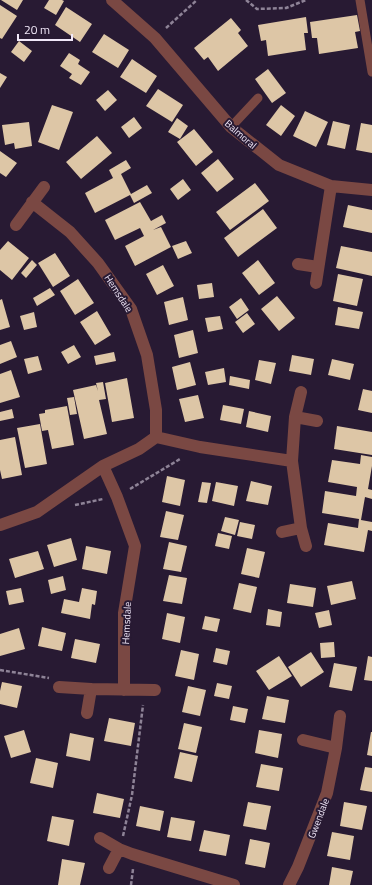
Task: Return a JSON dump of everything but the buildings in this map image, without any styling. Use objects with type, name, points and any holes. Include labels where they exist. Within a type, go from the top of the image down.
[{"type":"street","name":"Balmoral","points":[[112,0],[155,38],[230,127],[279,165],[331,186],[372,190]]},
{"type":"street","points":[[316,283],[331,186]]},
{"type":"street","points":[[16,225],[44,187]]},
{"type":"street","name":"Hemsdale","points":[[32,202],[70,232],[98,262],[131,309],[148,354],[156,410],[156,437]]},
{"type":"street","points":[[298,264],[318,267]]},
{"type":"street","points":[[301,392],[295,417],[292,461],[301,528],[306,546]]},
{"type":"street","points":[[295,417],[317,421]]},
{"type":"street","points":[[0,526],[37,512],[103,466],[139,449],[156,437],[200,447],[292,461]]},
{"type":"street","name":"Hemsdale","points":[[103,466],[117,497],[135,546],[124,613],[124,690]]},
{"type":"street","points":[[282,532],[301,528]]},
{"type":"street","points":[[59,687],[150,690]]},
{"type":"street","points":[[87,713],[92,689]]},
{"type":"street","name":"Gwendale","points":[[289,885],[298,867],[327,793],[336,748],[340,716]]},
{"type":"street","points":[[303,740],[336,748]]},
{"type":"street","points":[[100,838],[119,849],[234,885]]},
{"type":"street","points":[[109,868],[119,849]]},
{"type":"lane","points":[[360,0],[372,72]]},
{"type":"lane","points":[[230,127],[258,98]]},
{"type":"path","points":[[155,38],[197,0]]},
{"type":"path","points":[[246,0],[257,9],[286,8],[306,0]]},
{"type":"path","points":[[117,497],[200,447]]},
{"type":"path","points":[[0,670],[50,678],[59,687]]},
{"type":"path","points":[[119,849],[126,827],[150,690]]}]
